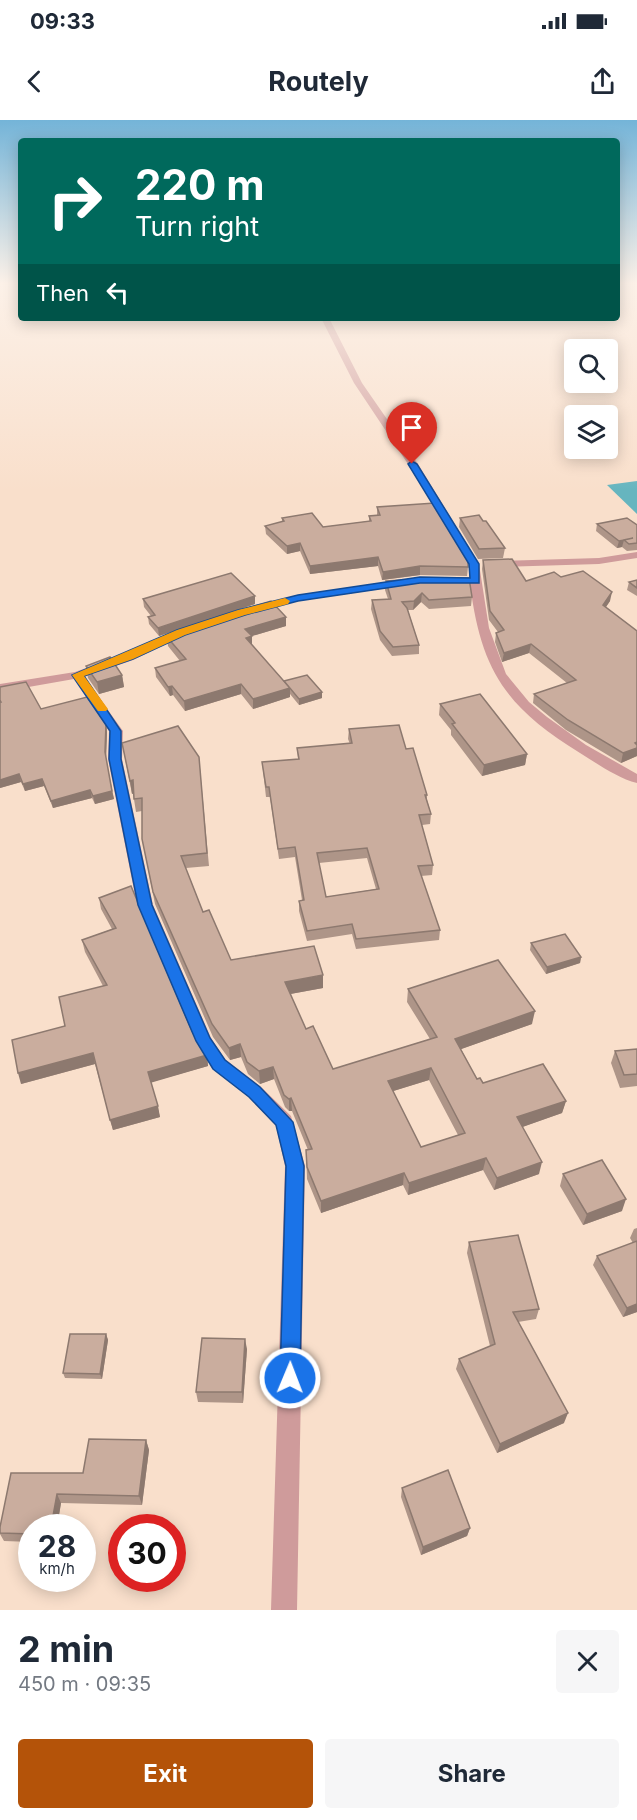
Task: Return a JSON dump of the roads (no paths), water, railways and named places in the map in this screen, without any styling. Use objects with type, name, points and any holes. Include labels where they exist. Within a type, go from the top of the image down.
[{"type":"street","points":[[342,352],[358,383],[474,564],[479,617],[500,674],[526,707],[605,764],[637,779]]},
{"type":"street","points":[[474,564],[599,561],[637,555]]},
{"type":"street","points":[[241,613],[298,598],[420,580]]},
{"type":"street","points":[[440,580],[475,581]]},
{"type":"street","points":[[0,688],[77,675],[129,657],[201,626]]},
{"type":"street","points":[[77,675],[116,731],[115,759],[145,905],[204,1041],[219,1064],[255,1092],[284,1122],[295,1166],[284,1610]]},
{"type":"water","points":[[637,481],[637,514],[607,485]]}]
